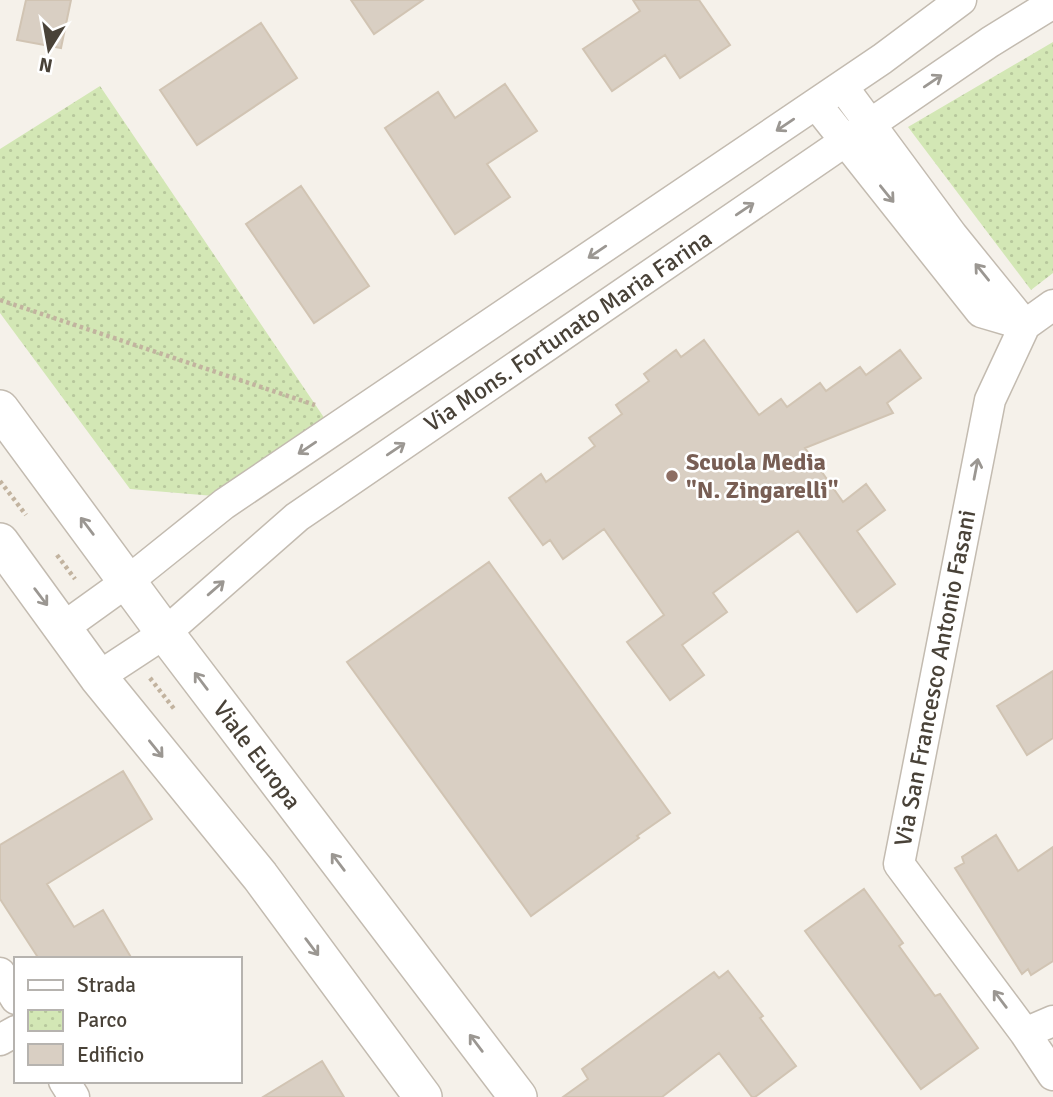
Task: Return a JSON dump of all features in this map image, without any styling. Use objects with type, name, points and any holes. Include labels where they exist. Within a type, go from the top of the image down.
[{"type":"street","name":"Via Mons. Fortunato Maria Farina","points":[[64,627],[128,581],[224,504],[882,60],[961,0]]},
{"type":"street","name":"Via Mons. Fortunato Maria Farina","points":[[98,677],[165,633],[297,517],[844,141],[990,42],[1053,3]]},
{"type":"street","points":[[842,86],[952,235],[1024,326]]},
{"type":"street","points":[[816,104],[981,312],[1024,326]]},
{"type":"street","points":[[1024,326],[1053,305]]},
{"type":"street","name":"Via San Francesco Antonio Fasani","points":[[1024,326],[990,400],[899,864],[1026,1033],[1053,1075]]},
{"type":"street","name":"Viale Europa","points":[[0,409],[165,633],[518,1097]]},
{"type":"street","points":[[0,542],[98,677],[260,876],[424,1097]]},
{"type":"street","points":[[0,973],[14,996]]},
{"type":"street","points":[[1026,1033],[1053,1021]]},
{"type":"path","points":[[0,300],[352,417]]},
{"type":"green space","points":[[1053,42],[1053,273],[1031,290],[908,127]]},
{"type":"green space","points":[[100,86],[327,422],[214,496],[130,489],[0,313],[0,149]]},
{"type":"building","points":[[26,0],[71,0],[61,48],[17,40]]},
{"type":"building","points":[[351,0],[423,0],[374,34]]},
{"type":"building","points":[[633,0],[699,0],[730,45],[680,78],[665,55],[612,91],[583,49],[640,11]]},
{"type":"building","points":[[261,23],[297,78],[197,145],[160,90]]},
{"type":"building","points":[[505,84],[537,131],[487,164],[510,197],[455,234],[385,128],[438,92],[455,118]]},
{"type":"building","points":[[301,186],[369,286],[314,323],[246,224]]},
{"type":"building","points":[[704,340],[759,415],[781,399],[787,407],[820,383],[826,391],[860,367],[866,375],[900,350],[921,378],[887,403],[893,413],[805,448],[843,502],[866,484],[885,510],[857,531],[895,584],[857,612],[798,531],[713,593],[727,612],[682,645],[704,675],[670,700],[627,642],[664,615],[604,529],[563,559],[550,540],[543,545],[509,498],[541,474],[546,482],[595,446],[589,438],[622,414],[616,405],[649,381],[644,374],[676,350],[681,357]]},
{"type":"building","points":[[489,562],[670,813],[531,916],[347,662]]},
{"type":"building","points":[[1053,671],[1053,738],[1027,755],[997,706]]},
{"type":"building","points":[[123,771],[152,819],[47,884],[74,927],[103,910],[131,957],[38,957],[0,899],[0,845]]},
{"type":"building","points":[[996,835],[1018,871],[1053,847],[1053,961],[1031,975],[1028,969],[1022,974],[955,868],[964,863],[962,857]]},
{"type":"building","points":[[864,889],[903,943],[899,946],[935,996],[940,994],[978,1048],[921,1089],[805,931]]},
{"type":"building","points":[[728,971],[763,1016],[760,1018],[796,1066],[755,1097],[752,1097],[719,1053],[662,1097],[563,1097],[588,1079],[582,1069],[714,972],[719,978]]},
{"type":"building","points":[[322,1061],[344,1097],[263,1097]]},
{"type":"place","name":"Scuola Media \"N. Zingarelli\"","points":[[672,476]]}]
